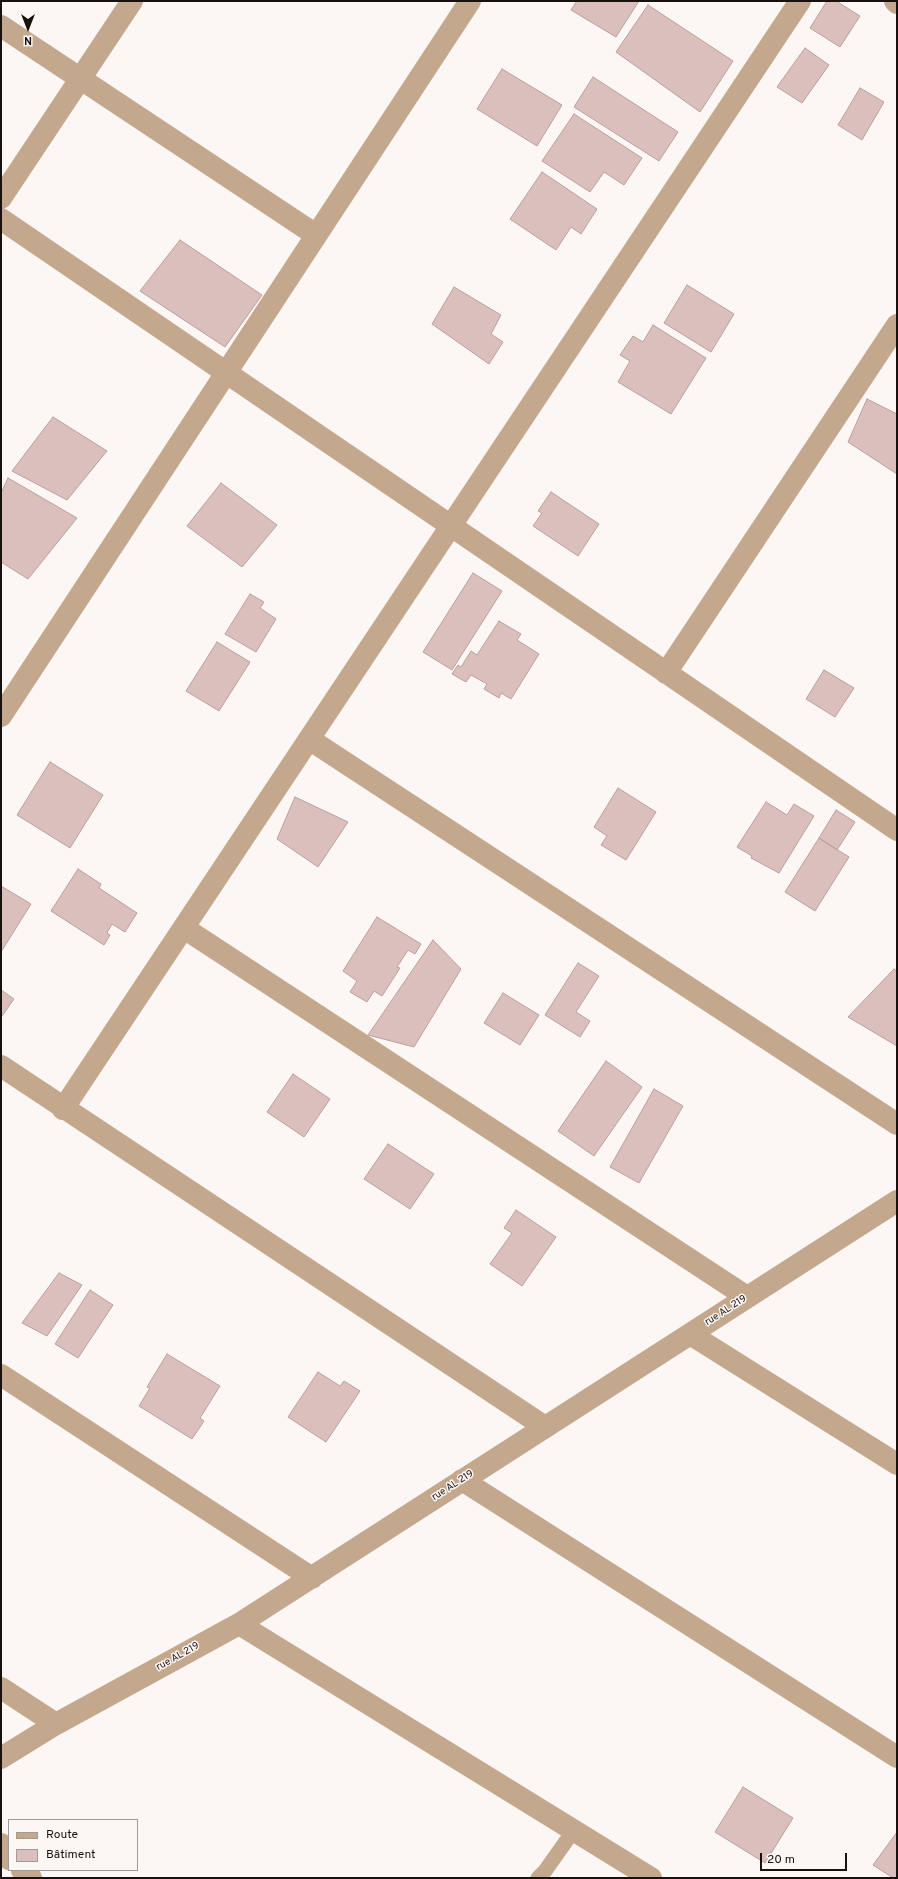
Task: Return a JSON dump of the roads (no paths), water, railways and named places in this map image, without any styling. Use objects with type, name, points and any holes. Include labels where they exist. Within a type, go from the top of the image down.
[{"type":"street","points":[[1,198],[132,1]]},
{"type":"street","points":[[1,716],[470,1]]},
{"type":"street","points":[[63,1109],[800,1]]},
{"type":"street","points":[[1,26],[316,235]]},
{"type":"street","points":[[1,219],[897,830]]},
{"type":"street","points":[[666,673],[897,325]]},
{"type":"street","points":[[309,739],[897,1124]]},
{"type":"street","points":[[184,928],[747,1297]]},
{"type":"street","points":[[1,1066],[63,1109],[545,1427]]},
{"type":"street","name":"rue AL 219","points":[[1,1758],[56,1724],[239,1624],[747,1297],[893,1208]]},
{"type":"street","points":[[690,1334],[897,1464]]},
{"type":"street","points":[[1,1376],[312,1578]]},
{"type":"street","points":[[462,1480],[897,1757]]},
{"type":"street","points":[[239,1624],[651,1878]]},
{"type":"street","points":[[1,1688],[56,1724]]},
{"type":"street","points":[[1,1844],[8,1857]]},
{"type":"street","points":[[23,1871],[31,1878]]},
{"type":"lane","points":[[538,1878],[545,1871],[574,1830]]}]
